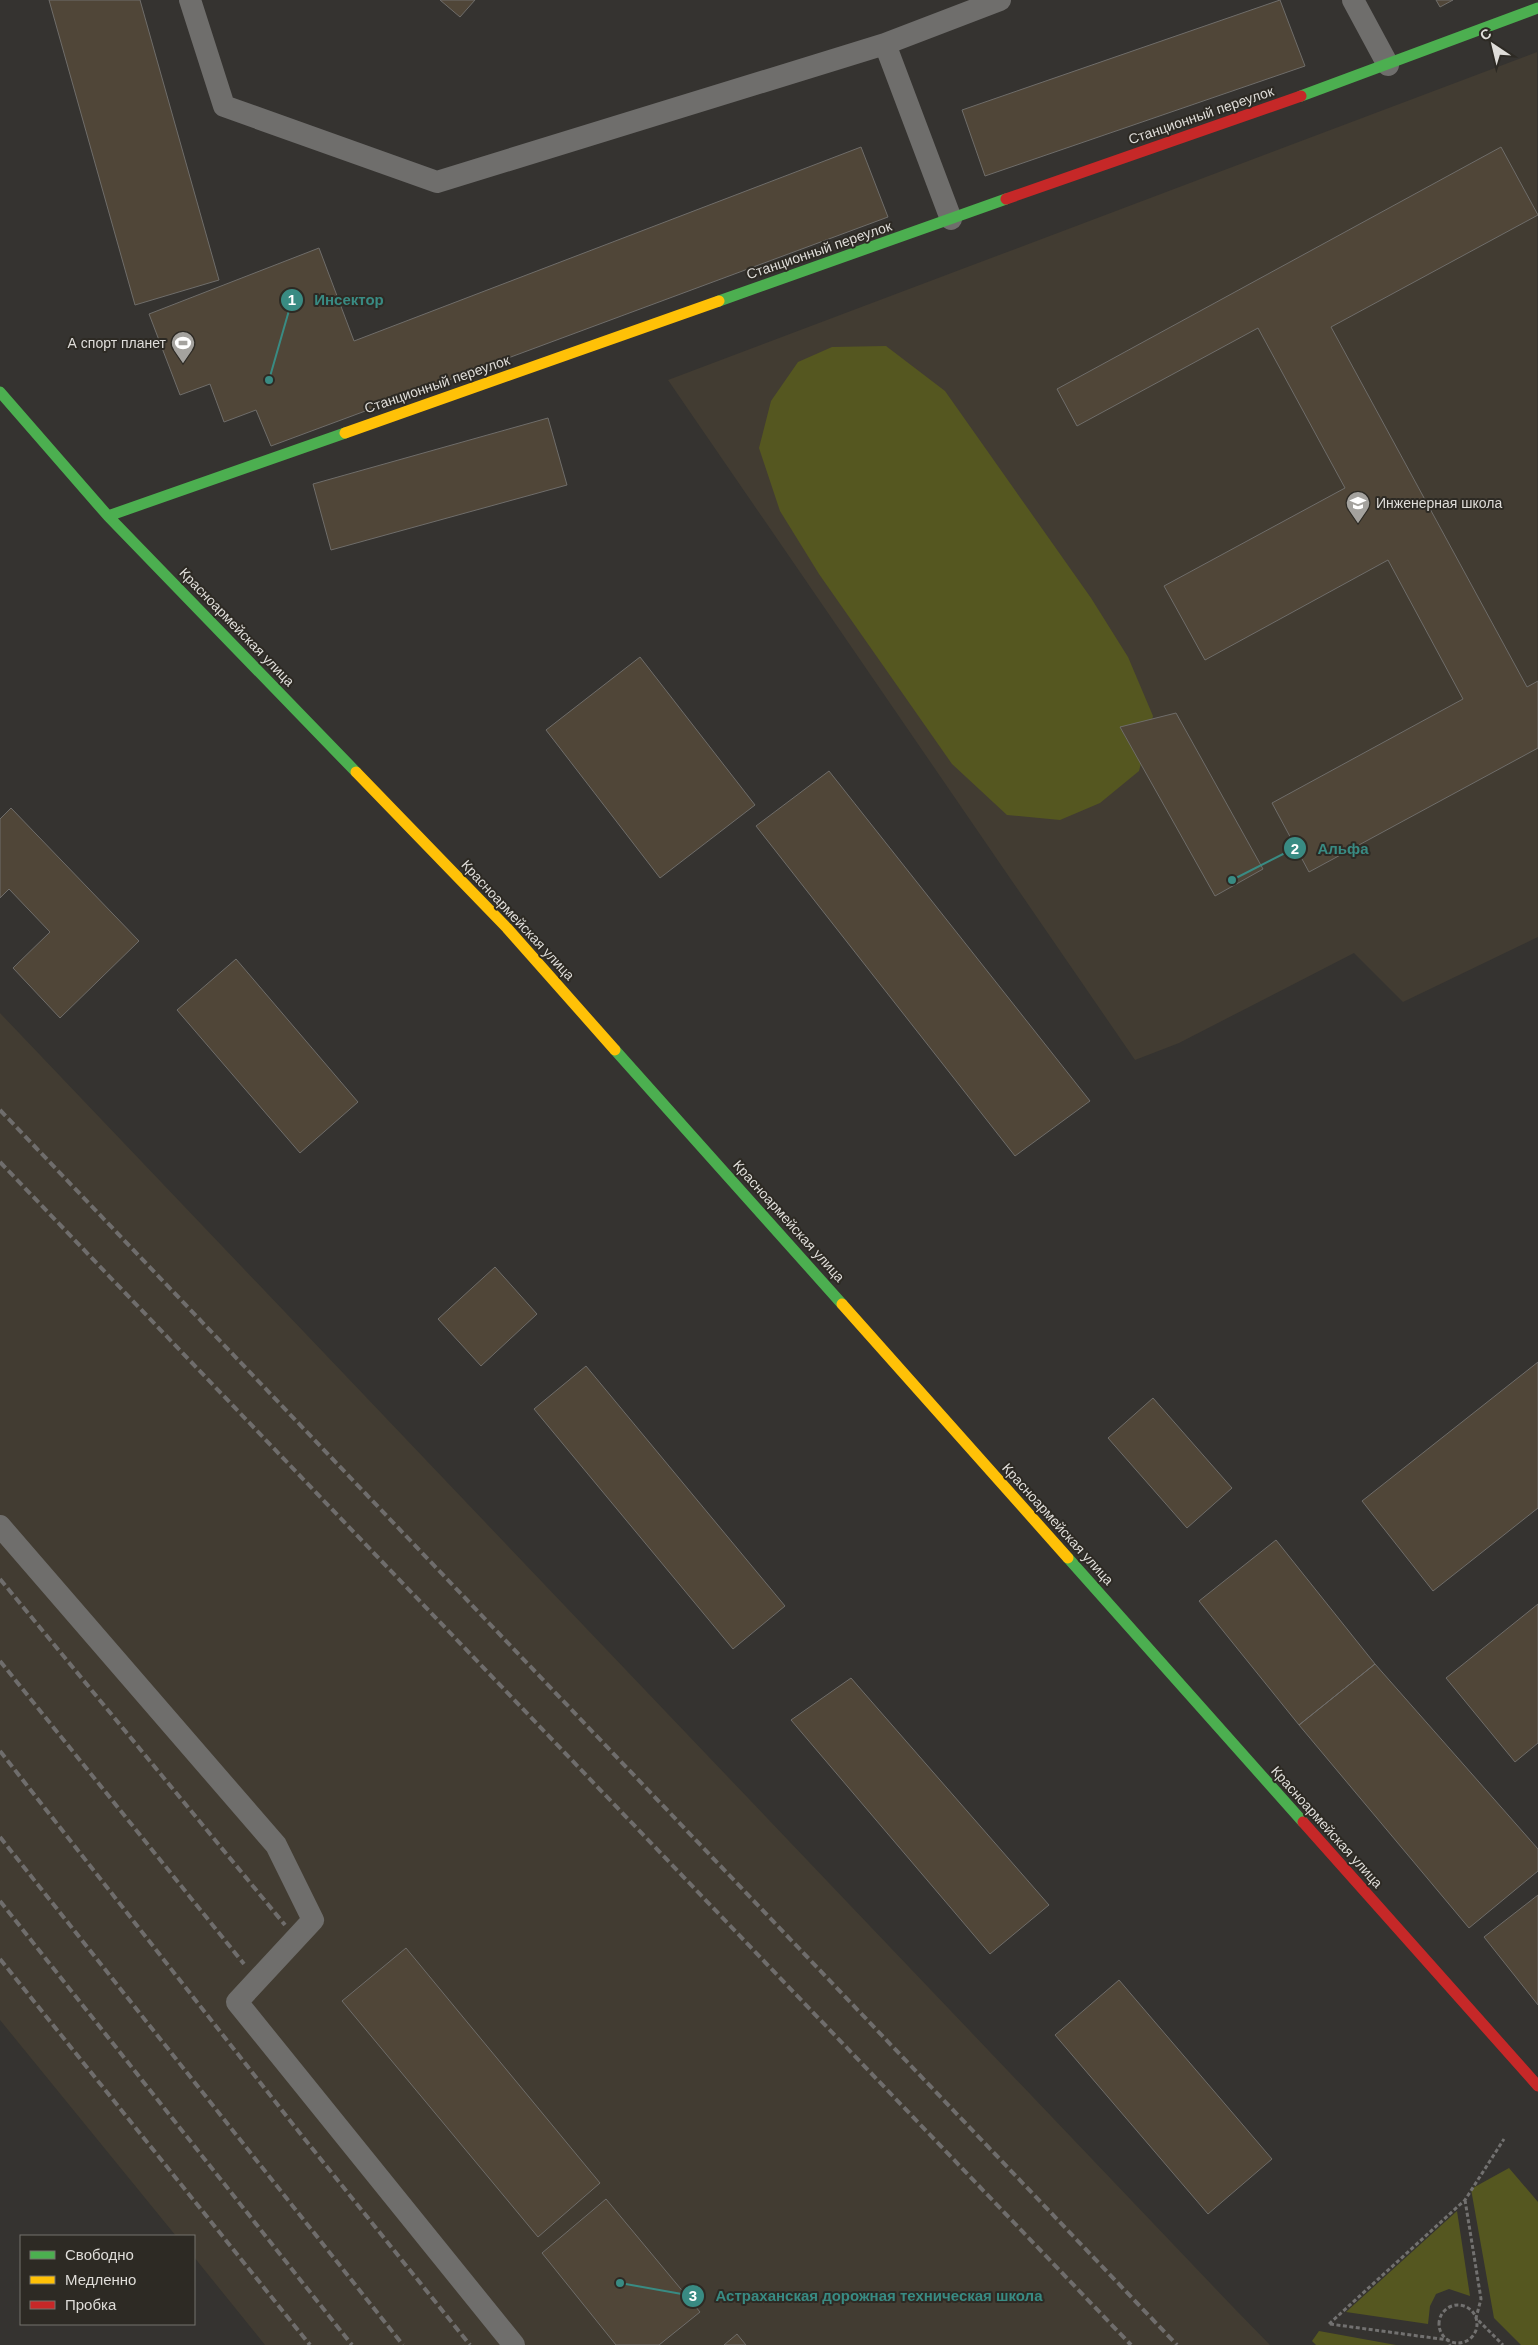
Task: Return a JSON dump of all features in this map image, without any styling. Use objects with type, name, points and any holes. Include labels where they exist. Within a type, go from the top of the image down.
[{"type":"street","name":"Станционный переулок","points":[[108,516],[1388,65],[1538,8]]},
{"type":"street","name":"Красноармейская улица","points":[[0,392],[108,516],[508,928],[1538,2086]]},
{"type":"lane","points":[[190,0],[224,106],[437,182],[885,44],[1000,0]]},
{"type":"lane","points":[[1353,0],[1388,65]]},
{"type":"lane","points":[[885,44],[951,220]]},
{"type":"lane","points":[[0,1526],[276,1845],[312,1920],[237,2002],[514,2345]]},
{"type":"path","points":[[1465,2200],[1481,2299],[1476,2318],[1477,2329],[1471,2339],[1459,2344],[1448,2340],[1329,2324],[1465,2200],[1504,2139]]},
{"type":"path","points":[[1450,2345],[1443,2336],[1439,2324],[1444,2312],[1455,2305],[1468,2308],[1503,2345]]},
{"type":"shaded area","points":[[1537,52],[1538,937],[1403,1002],[1354,953],[1179,1043],[1135,1060],[668,380]]},
{"type":"shaded area","points":[[886,346],[945,391],[1091,598],[1128,657],[1153,716],[1139,771],[1100,803],[1060,820],[1007,815],[952,764],[819,574],[780,511],[759,448],[771,401],[798,362],[832,347]]},
{"type":"shaded area","points":[[0,1013],[1270,2345],[265,2345],[195,2258],[195,2235],[175,2235],[0,2020]]},
{"type":"shaded area","points":[[1509,2168],[1538,2202],[1538,2345],[1521,2345],[1494,2318],[1471,2189]]},
{"type":"shaded area","points":[[1457,2211],[1470,2296],[1449,2289],[1436,2294],[1430,2306],[1428,2324],[1346,2312]]},
{"type":"shaded area","points":[[1319,2331],[1396,2345],[1316,2345],[1312,2341]]},
{"type":"building","points":[[49,0],[140,0],[219,280],[135,305]]},
{"type":"building","points":[[440,0],[475,0],[460,17]]},
{"type":"building","points":[[1280,0],[1305,66],[985,176],[962,110]]},
{"type":"building","points":[[1436,0],[1453,0],[1440,7]]},
{"type":"building","points":[[861,147],[888,217],[271,446],[256,410],[224,422],[210,384],[180,395],[149,314],[319,248],[354,341]]},
{"type":"building","name":"Инженерная школа","points":[[1501,147],[1538,215],[1331,327],[1527,687],[1538,681],[1538,748],[1309,872],[1272,803],[1463,699],[1388,560],[1205,660],[1164,586],[1345,488],[1258,328],[1077,426],[1057,389]]},
{"type":"building","points":[[548,418],[567,485],[331,550],[313,484]]},
{"type":"building","points":[[640,657],[755,805],[660,878],[546,730]]},
{"type":"building","points":[[1176,713],[1263,869],[1215,896],[1120,727]]},
{"type":"building","points":[[829,771],[1090,1101],[1015,1156],[756,826]]},
{"type":"building","points":[[11,808],[139,941],[60,1018],[13,968],[50,932],[9,889],[0,898],[0,819]]},
{"type":"building","points":[[236,959],[358,1102],[300,1153],[177,1010]]},
{"type":"building","points":[[495,1267],[537,1314],[481,1366],[438,1319]]},
{"type":"building","points":[[1538,1362],[1538,1508],[1433,1591],[1362,1501]]},
{"type":"building","points":[[586,1366],[785,1606],[733,1649],[534,1409]]},
{"type":"building","points":[[1153,1398],[1232,1488],[1187,1528],[1108,1438]]},
{"type":"building","points":[[1276,1540],[1375,1664],[1299,1725],[1199,1601]]},
{"type":"building","points":[[1538,1604],[1538,1743],[1515,1762],[1446,1678]]},
{"type":"building","points":[[1375,1664],[1538,1849],[1538,1871],[1469,1928],[1299,1725]]},
{"type":"building","points":[[851,1678],[1049,1905],[990,1954],[791,1720]]},
{"type":"building","points":[[1538,1895],[1538,2005],[1484,1937]]},
{"type":"building","points":[[406,1948],[600,2183],[538,2237],[342,2001]]},
{"type":"building","points":[[1119,1980],[1272,2159],[1208,2214],[1055,2035]]},
{"type":"building","points":[[606,2199],[700,2312],[659,2345],[616,2345],[542,2253]]},
{"type":"building","points":[[737,2334],[746,2345],[724,2345]]},
{"type":"railway","points":[[0,1110],[1177,2345]]},
{"type":"railway","points":[[0,1162],[1131,2345]]},
{"type":"railway","points":[[0,1579],[285,1925]]},
{"type":"railway","points":[[0,1661],[244,1964]]},
{"type":"railway","points":[[0,1751],[299,2132],[470,2345]]},
{"type":"railway","points":[[0,1837],[403,2345]]},
{"type":"railway","points":[[0,1901],[352,2345]]},
{"type":"railway","points":[[0,1959],[310,2345]]},
{"type":"traffic: fast","points":[[1301,96],[1538,8]]},
{"type":"traffic: fast","points":[[719,301],[1006,199]]},
{"type":"traffic: fast","points":[[0,392],[108,516],[356,772]]},
{"type":"traffic: fast","points":[[108,516],[345,433]]},
{"type":"traffic: fast","points":[[615,1050],[842,1304]]},
{"type":"traffic: fast","points":[[1068,1558],[1303,1822]]},
{"type":"traffic: slow","points":[[345,433],[719,301]]},
{"type":"traffic: slow","points":[[356,772],[507,928],[615,1050]]},
{"type":"traffic: slow","points":[[842,1304],[1068,1558]]},
{"type":"traffic: jam","points":[[1006,199],[1301,96]]},
{"type":"traffic: jam","points":[[1303,1822],[1538,2086]]},
{"type":"place","name":"А спорт планет","points":[[183,364]]},
{"type":"place","name":"Инсектор","points":[[269,380]]},
{"type":"place","name":"Инженерная школа","points":[[1358,524]]},
{"type":"place","name":"Альфа","points":[[1232,880]]},
{"type":"place","name":"Астраханская дорожная техническая школа","points":[[620,2283]]}]
